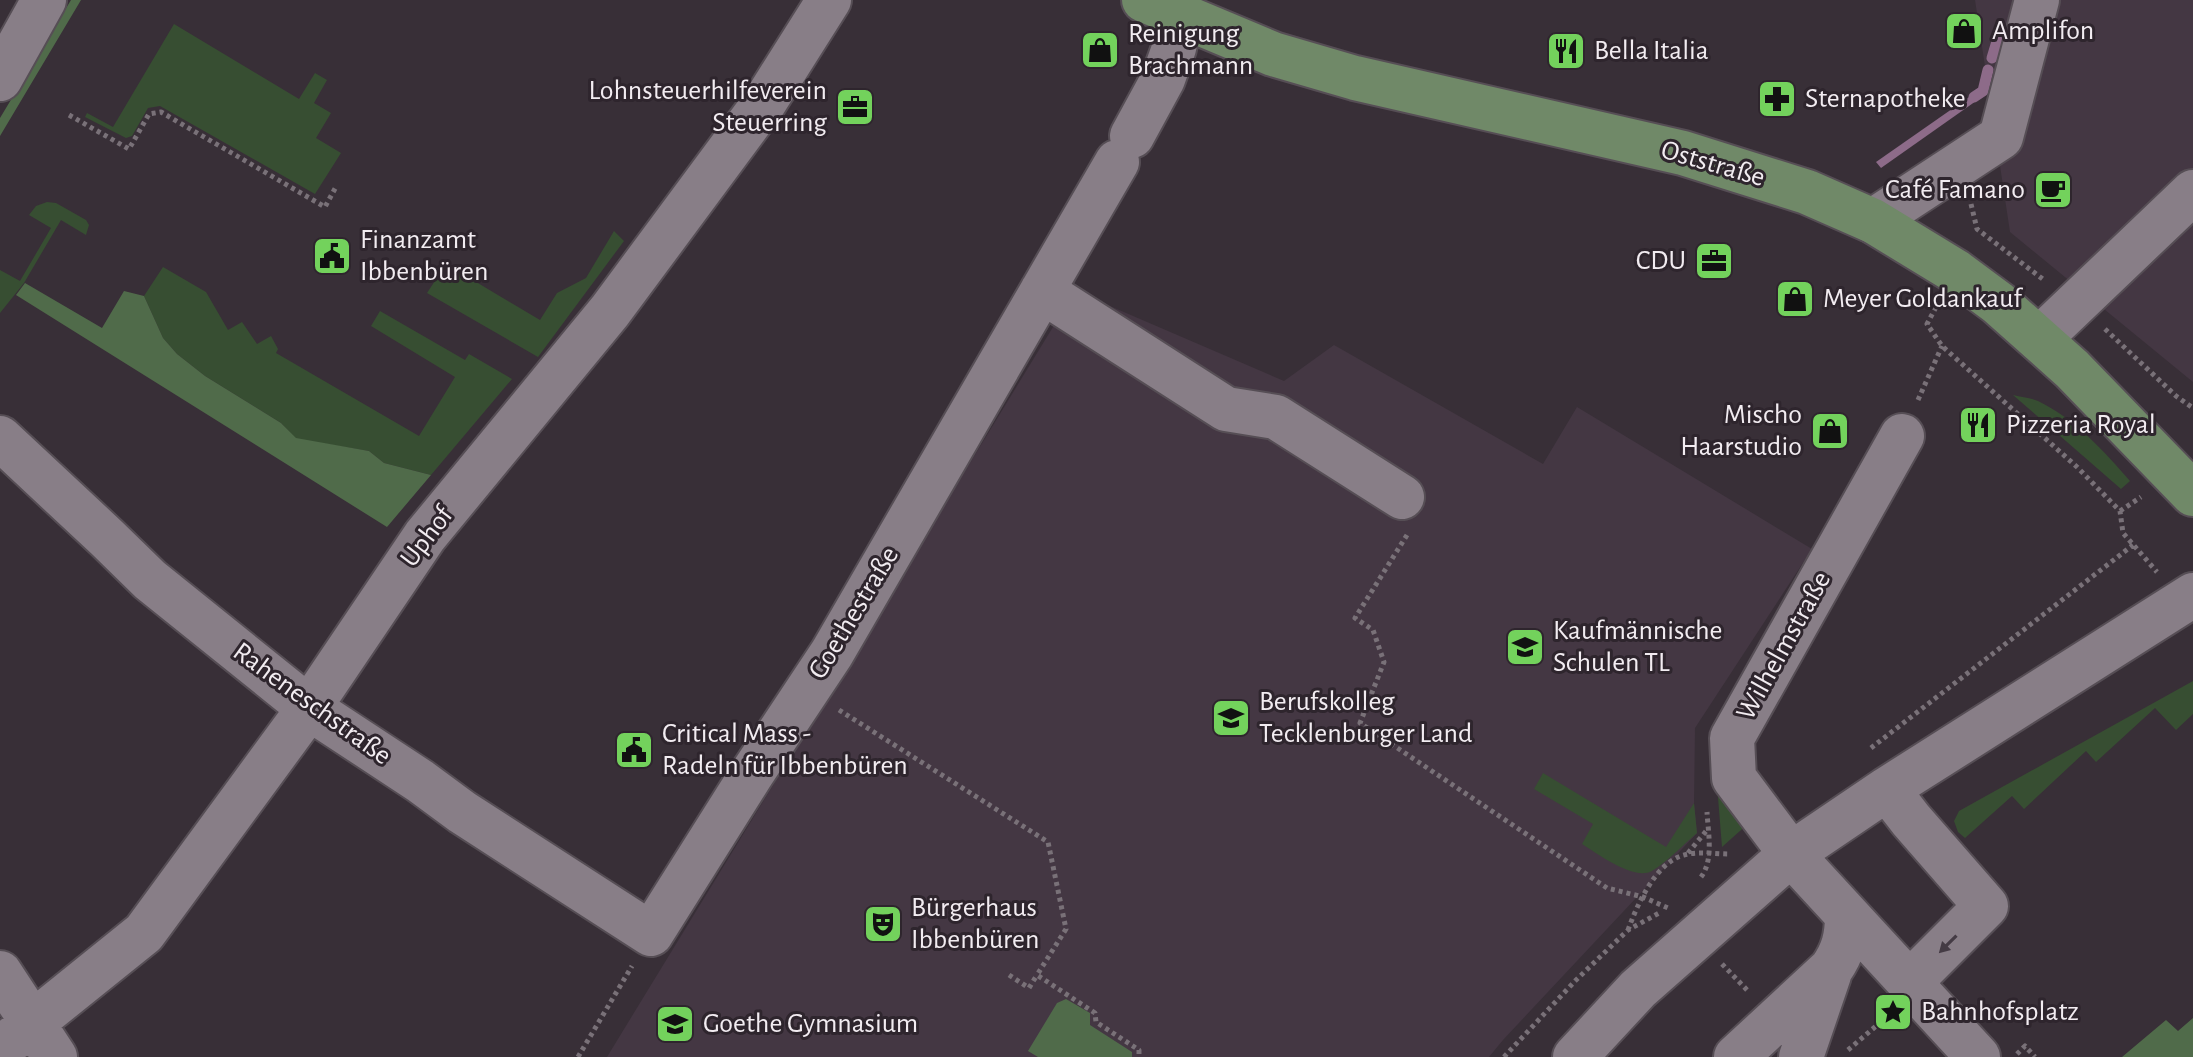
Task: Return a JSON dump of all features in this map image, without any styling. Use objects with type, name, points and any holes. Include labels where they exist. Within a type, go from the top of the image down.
[{"type":"main road","name":"Oststraße","points":[[1163,8],[1273,54],[1355,78],[1683,153],[1807,192],[1873,221],[1955,271],[1998,303],[2072,369],[2193,494]]},
{"type":"street","points":[[0,79],[44,0]]},
{"type":"street","name":"Uphof","points":[[0,1049],[45,1040],[144,933],[309,708],[425,536],[610,311],[764,103],[829,0]]},
{"type":"street","points":[[1873,221],[2001,137],[2037,0]]},
{"type":"street","name":"Goethestraße","points":[[651,934],[832,653],[1163,79],[1174,48],[1163,8]]},
{"type":"street","points":[[2039,339],[2193,192]]},
{"type":"street","points":[[1042,291],[1226,409],[1276,417],[1402,497]]},
{"type":"street","name":"Wilhelmstraße","points":[[1902,436],[1732,738],[1734,778],[1781,840],[1978,1057]]},
{"type":"street","name":"Raheneschstraße","points":[[0,438],[150,580],[309,708],[462,812],[651,934]]},
{"type":"street","points":[[1575,1057],[1638,989],[1695,936],[1781,840],[1887,789],[2188,598]]},
{"type":"street","points":[[1887,789],[1986,906],[1910,982]]},
{"type":"street","points":[[1746,1052],[1831,969],[1841,955],[1847,935],[1847,915]]},
{"type":"street","points":[[1801,1057],[1831,969]]},
{"type":"street","points":[[0,973],[45,1040]]},
{"type":"path","points":[[69,115],[129,149],[149,114],[161,112],[325,207],[337,185]]},
{"type":"path","points":[[1934,312],[1927,324],[1942,346],[2077,467],[2120,511],[2123,533],[2188,598]]},
{"type":"path","points":[[1902,436],[1942,346]]},
{"type":"path","points":[[1402,497],[1417,519],[1355,618],[1373,630],[1384,662],[1360,723],[1607,888],[1643,897],[1667,908]]},
{"type":"path","points":[[1870,748],[2133,545]]},
{"type":"path","points":[[807,691],[1048,842],[1066,929],[1029,988],[1009,975]]},
{"type":"path","points":[[1698,881],[1705,871],[1709,853],[1707,812]]},
{"type":"path","points":[[1688,854],[1708,828]]},
{"type":"path","points":[[1628,930],[1635,909],[1660,870],[1675,858],[1688,854],[1733,855],[1752,842],[1781,840]]},
{"type":"path","points":[[1504,1057],[1628,930],[1679,899]]},
{"type":"path","points":[[578,1057],[651,934]]},
{"type":"path","points":[[1037,975],[1095,1013],[1096,1022],[1139,1050],[1139,1057]]},
{"type":"path","points":[[1847,1051],[1906,1000],[1910,982]]},
{"type":"path","points":[[2013,1057],[2025,1046],[2035,1057]]},
{"type":"shaded area","points":[[1975,0],[2193,0],[2193,382],[2010,232]]},
{"type":"shaded area","points":[[1982,88],[1986,94],[1881,168],[1876,162]]},
{"type":"shaded area","points":[[1075,291],[1284,381],[1334,345],[1543,464],[1577,407],[1812,549],[1695,728],[1694,803],[1697,833],[1489,1057],[607,1057]]},
{"type":"green space","points":[[71,0],[81,0],[0,136],[0,118]]},
{"type":"green space","points":[[174,24],[299,99],[315,73],[327,80],[314,103],[331,113],[316,138],[341,153],[315,194],[160,106],[148,108],[132,136],[126,138],[85,117],[87,113],[113,127]]},
{"type":"green space","points":[[56,203],[86,220],[89,225],[86,235],[61,220],[24,283],[0,313],[0,270],[20,281],[51,228],[29,215],[36,206]]},
{"type":"green space","points":[[614,231],[624,241],[538,357],[427,293],[446,264],[540,320],[557,293],[586,278]]},
{"type":"green space","points":[[163,267],[206,292],[228,330],[242,322],[257,344],[271,336],[278,349],[276,353],[419,436],[455,377],[371,326],[380,311],[465,360],[469,354],[512,379],[431,475],[384,463],[369,451],[296,439],[281,423],[205,376],[177,354],[163,338],[144,296]]},
{"type":"green space","points":[[25,283],[102,328],[124,291],[144,296],[163,338],[177,354],[205,376],[281,423],[296,438],[369,451],[384,463],[431,475],[387,527],[16,295]]},
{"type":"green space","points":[[2013,395],[2038,401],[2064,417],[2099,447],[2130,481],[2121,489]]},
{"type":"green space","points":[[2193,681],[2193,714],[2176,730],[2155,708],[2096,762],[2086,751],[2024,809],[2012,796],[1965,838],[1958,832],[1954,821],[1959,811]]},
{"type":"green space","points":[[1543,773],[1666,847],[1694,803],[1697,833],[1652,871],[1644,873],[1626,869],[1582,844],[1593,824],[1534,789]]},
{"type":"green space","points":[[1717,785],[1750,822],[1722,847]]},
{"type":"green space","points":[[1066,999],[1090,1013],[1090,1025],[1132,1052],[1132,1057],[1038,1057],[1028,1051],[1057,1003]]},
{"type":"green space","points":[[2193,1018],[2193,1057],[2122,1057],[2166,1020],[2178,1031]]},
{"type":"waterway","points":[[1992,58],[2001,28]]},
{"type":"waterway","points":[[1974,97],[1983,91],[1988,70]]},
{"type":"place","name":"Amplifon","points":[[1964,31]]},
{"type":"place","name":"Reinigung Brachmann","points":[[1100,50]]},
{"type":"place","name":"Bella Italia","points":[[1566,51]]},
{"type":"place","name":"Sternapotheke","points":[[1777,99]]},
{"type":"place","name":"Lohnsteuerhilfeverein Steuerring","points":[[855,107]]},
{"type":"place","name":"Café Famano","points":[[2053,190]]},
{"type":"place","name":"Finanzamt Ibbenbüren","points":[[332,256]]},
{"type":"place","name":"CDU","points":[[1714,261]]},
{"type":"place","name":"Meyer Goldankauf","points":[[1795,299]]},
{"type":"place","name":"Pizzeria Royal","points":[[1978,425]]},
{"type":"place","name":"Mischo Haarstudio","points":[[1830,431]]},
{"type":"place","name":"Kaufmännische Schulen TL","points":[[1525,647]]},
{"type":"place","name":"Berufskolleg Tecklenburger Land","points":[[1231,718]]},
{"type":"place","name":"Critical Mass - Radeln für Ibbenbüren","points":[[634,750]]},
{"type":"place","name":"Bürgerhaus Ibbenbüren","points":[[883,924]]},
{"type":"place","name":"Bahnhofsplatz","points":[[1893,1012]]},
{"type":"place","name":"Goethe Gymnasium","points":[[675,1024]]}]
